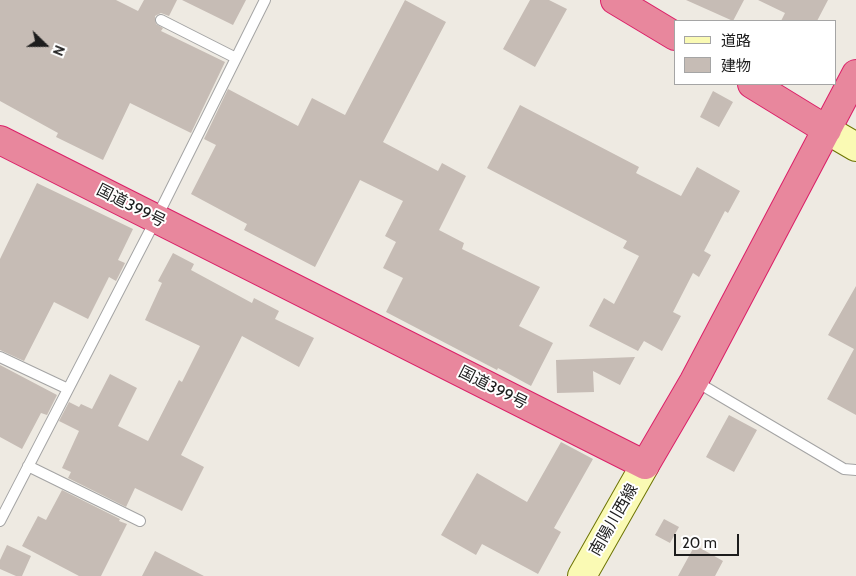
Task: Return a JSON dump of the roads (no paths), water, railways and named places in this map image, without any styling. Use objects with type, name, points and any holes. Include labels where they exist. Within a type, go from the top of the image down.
[{"type":"highway","points":[[616,0],[674,35]]},
{"type":"highway","points":[[646,465],[694,381],[856,74]]},
{"type":"highway","points":[[754,85],[827,130]]},
{"type":"highway","name":"国道399号","points":[[0,140],[646,465]]},
{"type":"main road","points":[[827,130],[856,147]]},
{"type":"main road","name":"南陽川西線","points":[[582,576],[646,465]]},
{"type":"lane","points":[[0,521],[156,219],[265,0]]},
{"type":"lane","points":[[161,20],[236,58]]},
{"type":"lane","points":[[0,357],[68,389]]},
{"type":"lane","points":[[694,381],[844,469],[856,470]]},
{"type":"lane","points":[[28,466],[140,521]]}]
